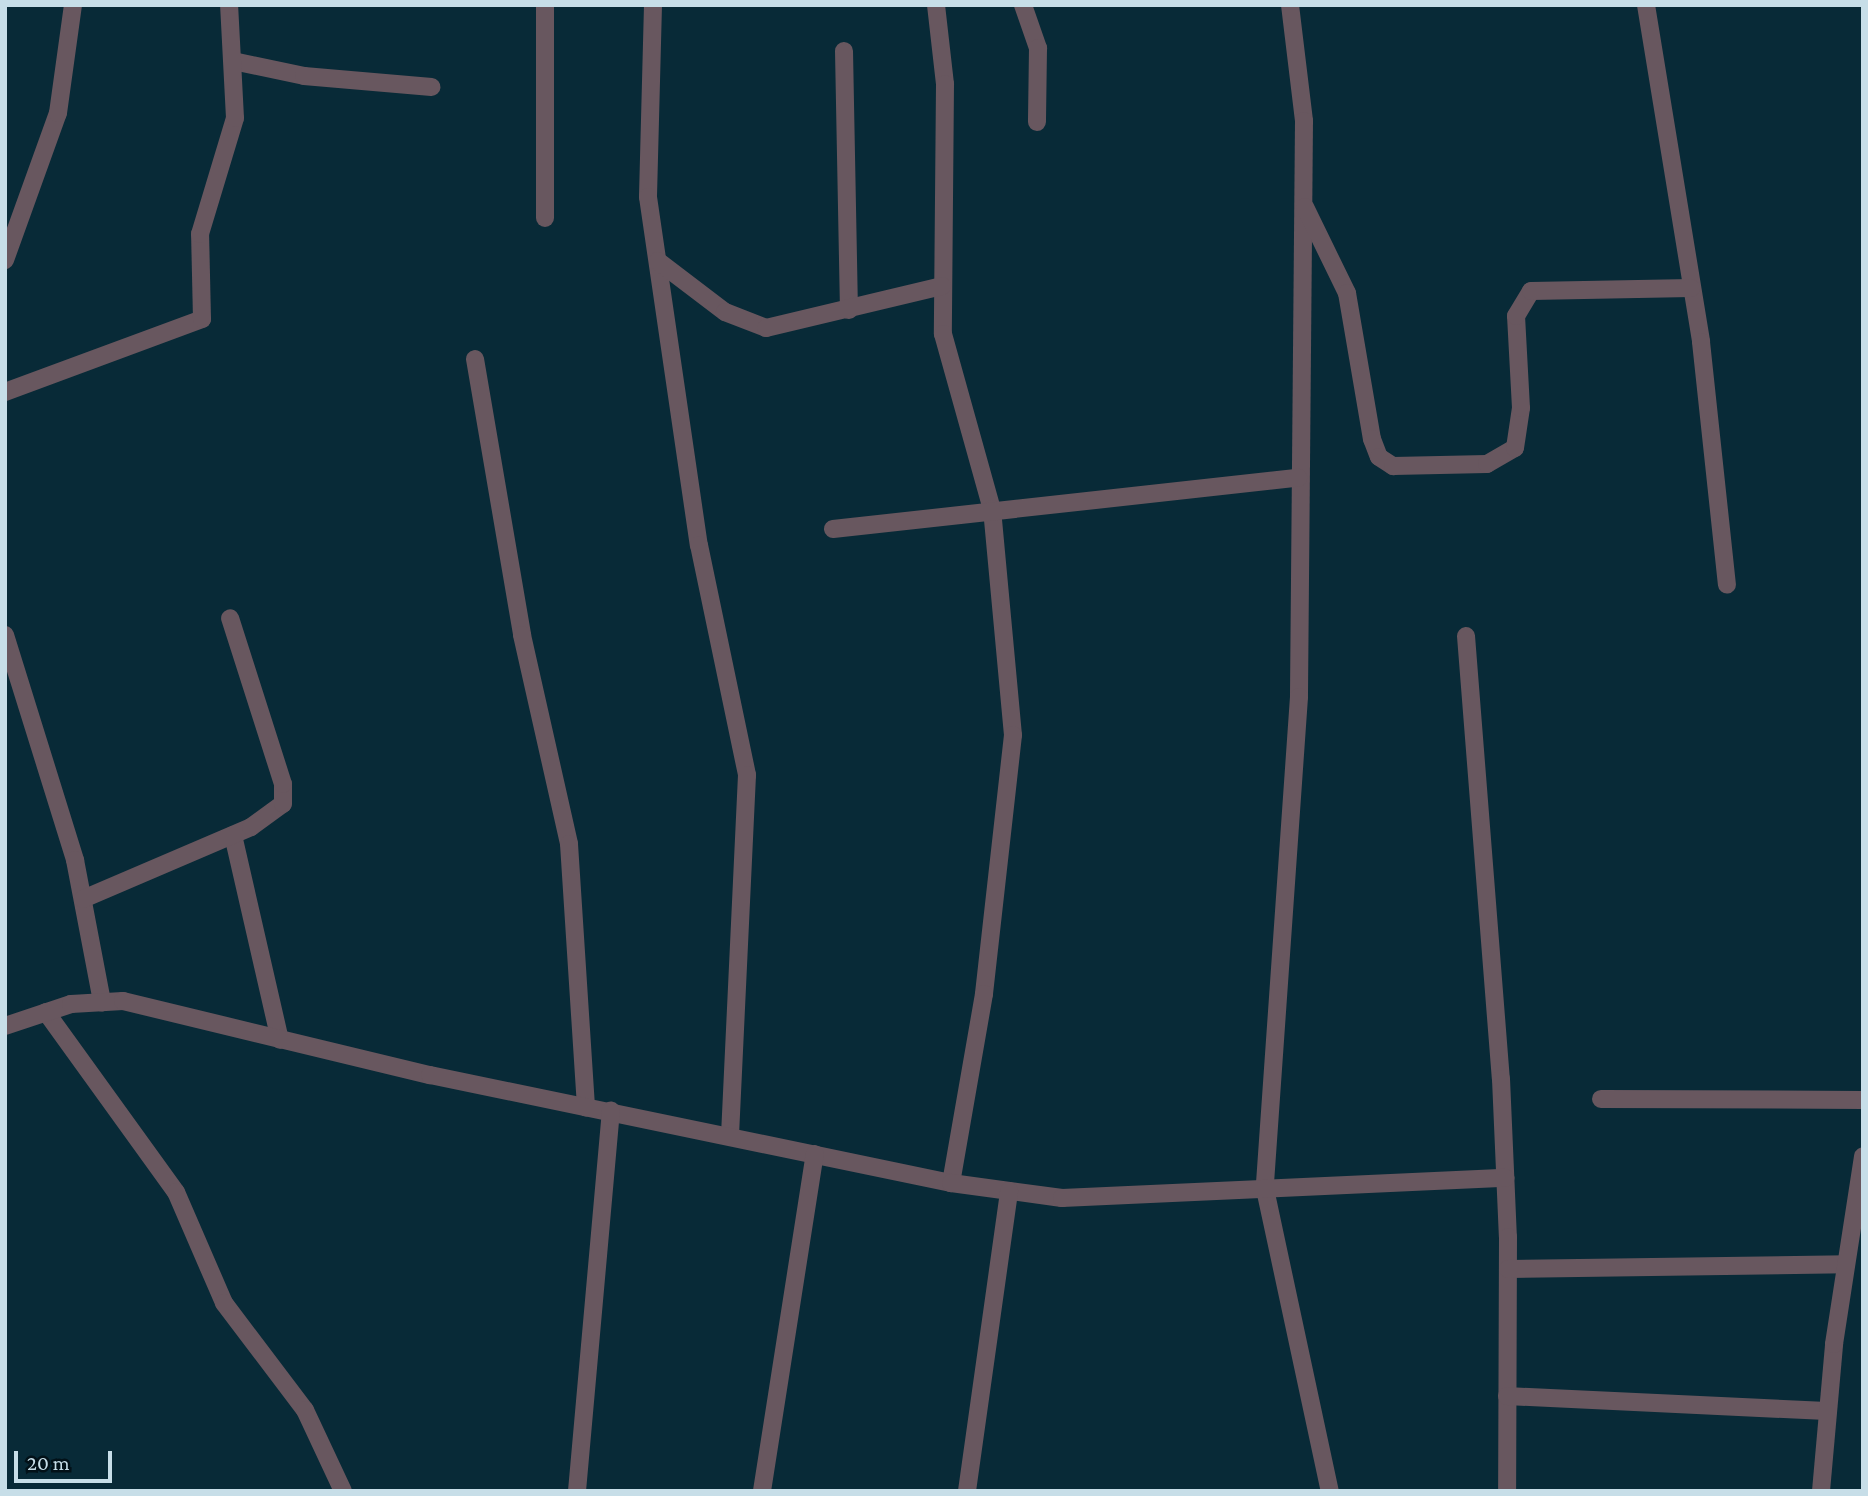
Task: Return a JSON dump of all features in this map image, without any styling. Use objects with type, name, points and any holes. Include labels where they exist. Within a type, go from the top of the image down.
[{"type":"street","points":[[5,260],[58,113],[73,5]]},
{"type":"street","points":[[5,392],[202,319],[200,234],[235,118],[229,5]]},
{"type":"street","points":[[545,5],[545,218]]},
{"type":"street","points":[[653,5],[648,197],[699,545],[747,775],[730,1136]]},
{"type":"street","points":[[936,5],[944,84],[942,286],[950,370],[992,509],[1013,735],[984,995],[951,1183]]},
{"type":"street","points":[[1023,5],[1038,48],[1037,122]]},
{"type":"street","points":[[1290,5],[1304,121],[1298,478],[1299,697],[1265,1189],[1330,1491]]},
{"type":"street","points":[[1646,5],[1691,288],[1727,585]]},
{"type":"street","points":[[844,51],[849,310]]},
{"type":"street","points":[[233,61],[304,76],[432,87]]},
{"type":"street","points":[[1303,204],[1347,293],[1372,439],[1379,457],[1393,466],[1487,464],[1516,448],[1521,408],[1516,316],[1531,291],[1691,288]]},
{"type":"street","points":[[658,261],[725,313],[758,326],[790,325],[942,286]]},
{"type":"street","points":[[474,359],[522,635],[569,844],[586,1107]]},
{"type":"street","points":[[833,529],[992,509],[1298,478]]},
{"type":"street","points":[[83,899],[273,816],[283,804],[284,784],[229,618]]},
{"type":"street","points":[[5,635],[83,899],[102,1002]]},
{"type":"street","points":[[1466,636],[1506,1178],[1507,1491]]},
{"type":"street","points":[[233,835],[280,1040]]},
{"type":"street","points":[[5,1026],[46,1012],[123,1000],[280,1040],[586,1107],[951,1183],[1062,1198],[1506,1178]]},
{"type":"street","points":[[46,1012],[176,1192],[224,1303],[305,1410],[343,1491]]},
{"type":"street","points":[[1601,1100],[1863,1100]]},
{"type":"street","points":[[577,1491],[611,1111]]},
{"type":"street","points":[[762,1491],[815,1154]]},
{"type":"street","points":[[1821,1491],[1846,1264],[1863,1156]]},
{"type":"street","points":[[967,1491],[1009,1191]]},
{"type":"street","points":[[1508,1269],[1846,1264]]},
{"type":"street","points":[[1507,1396],[1828,1411]]}]
